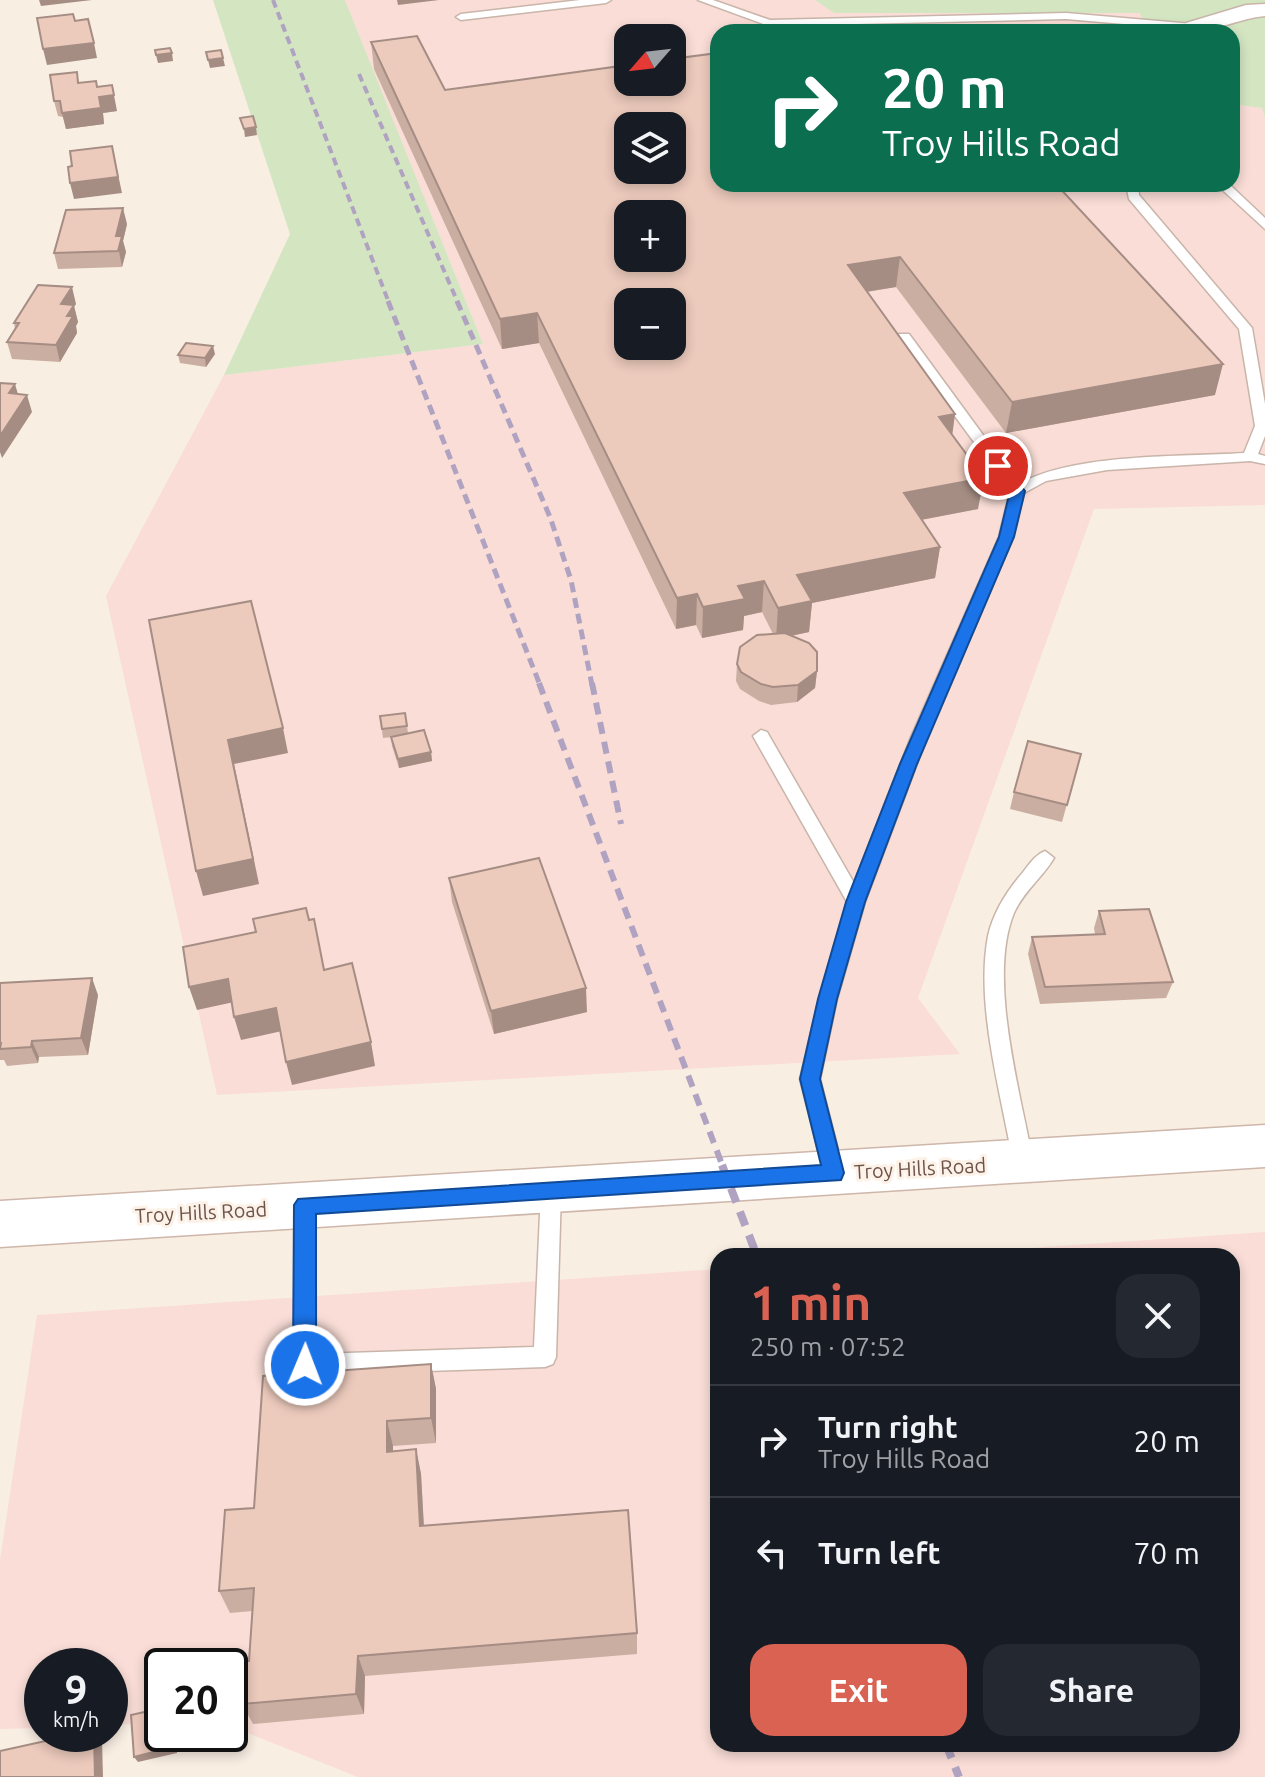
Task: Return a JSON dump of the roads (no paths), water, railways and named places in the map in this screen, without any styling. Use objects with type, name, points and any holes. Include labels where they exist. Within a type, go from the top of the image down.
[{"type":"main road","name":"Troy Hills Road","points":[[0,1224],[1265,1146]]},
{"type":"street","points":[[1208,24],[1246,11],[1265,10]]},
{"type":"lane","points":[[461,17],[606,0]]},
{"type":"lane","points":[[703,0],[769,23],[1066,16],[1137,24]]},
{"type":"lane","points":[[834,1173],[810,1079],[828,999],[856,902],[919,737],[1006,537],[1017,491],[1042,477],[1107,466],[1257,458],[1262,426],[1245,328],[1133,192]]},
{"type":"lane","points":[[1230,192],[1265,225]]},
{"type":"lane","points":[[904,337],[1017,491]]},
{"type":"lane","points":[[761,736],[856,902]]},
{"type":"lane","points":[[1023,1162],[998,1011],[995,952],[1005,913],[1045,858]]},
{"type":"lane","points":[[305,1205],[305,1365],[545,1357],[551,1191]]},
{"type":"railway","points":[[273,0],[389,303]]},
{"type":"railway","points":[[359,74],[458,303]]},
{"type":"railway","points":[[388,301],[540,685]]},
{"type":"railway","points":[[457,301],[550,517],[571,580],[592,685]]},
{"type":"railway","points":[[539,683],[723,1167]]},
{"type":"railway","points":[[592,683],[621,824]]},
{"type":"railway","points":[[722,1165],[754,1248]]},
{"type":"railway","points":[[949,1752],[959,1777]]}]
